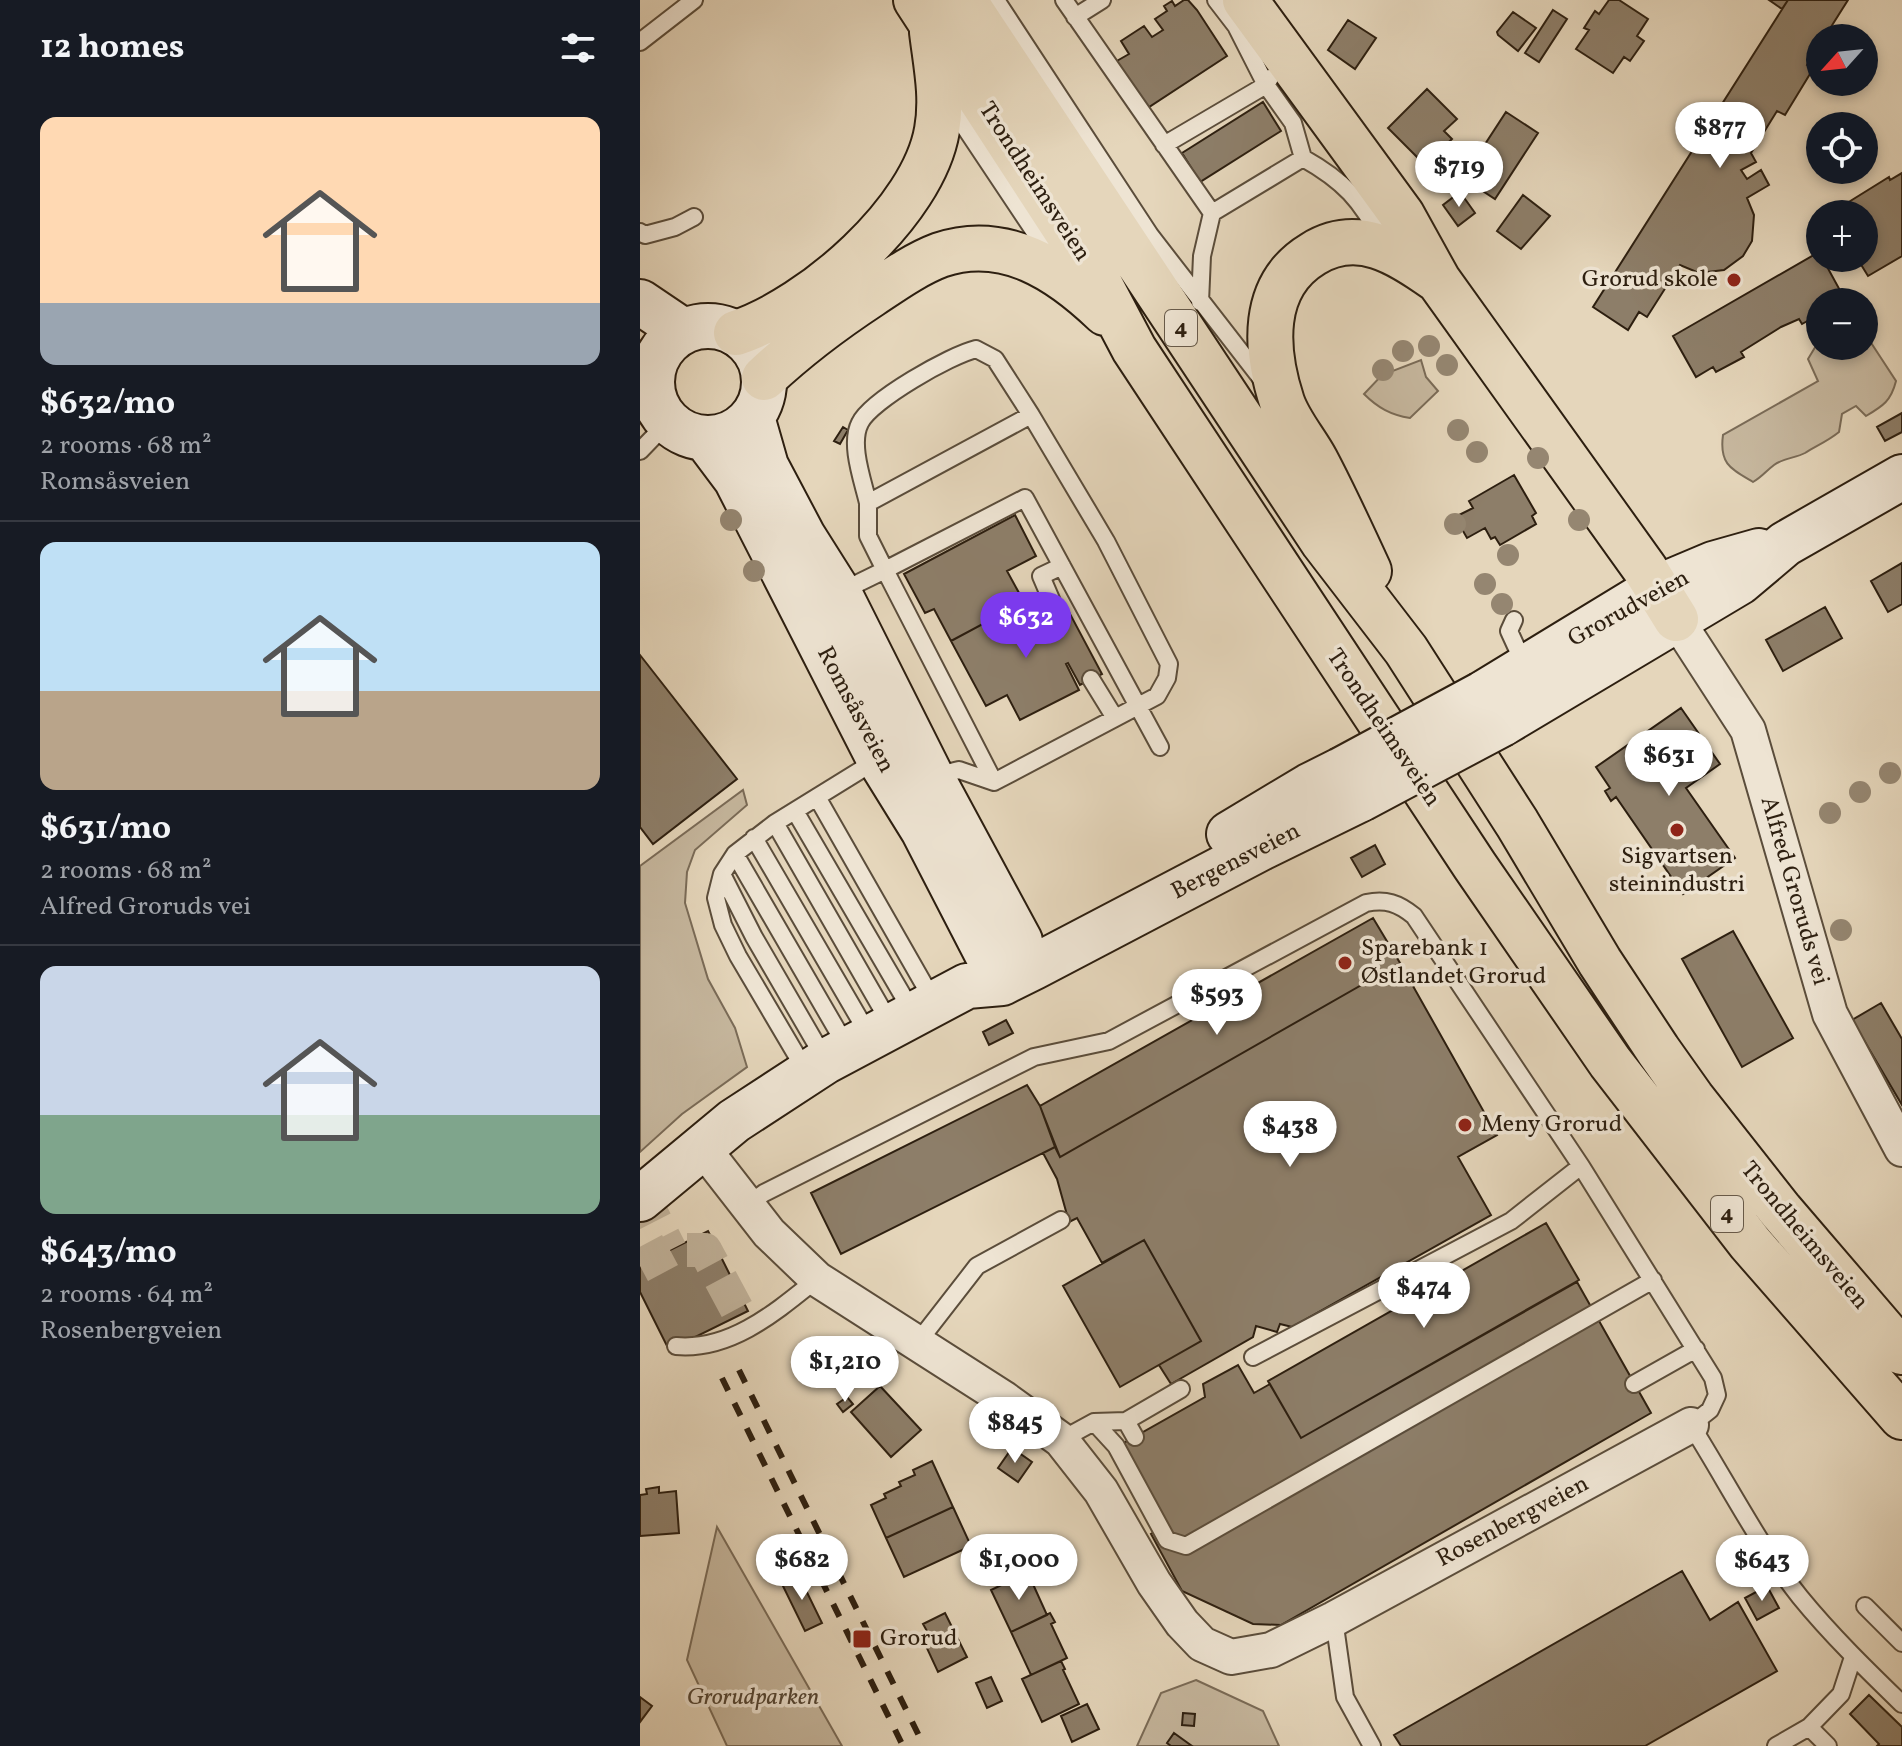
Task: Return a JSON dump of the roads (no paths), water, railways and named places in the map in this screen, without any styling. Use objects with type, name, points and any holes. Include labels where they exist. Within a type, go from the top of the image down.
[{"type":"highway","points":[[1245,0],[1274,68],[1335,142],[1402,215],[1438,280],[1673,614]]},
{"type":"highway","points":[[736,333],[755,327],[779,313],[838,271],[880,233],[923,175],[932,150],[939,113],[937,7]]},
{"type":"highway","name":"Trondheimsveien","points":[[937,7],[1095,275],[1134,349],[1475,866],[1610,1062],[1750,1243],[1902,1417]]},
{"type":"highway","name":"Trondheimsveien","points":[[937,7],[1323,542],[1406,650],[1517,823],[1600,962],[1692,1098],[1781,1211],[1902,1352]]},
{"type":"highway","points":[[1406,650],[1329,488],[1283,405],[1273,365],[1271,323],[1273,304],[1285,278],[1305,259],[1333,245],[1352,241],[1385,247],[1401,254],[1438,280]]},
{"type":"highway","points":[[758,397],[798,347],[861,301],[941,255],[967,249],[1003,250],[1036,260],[1069,281],[1105,313],[1134,349]]},
{"type":"street","points":[[640,302],[683,331]]},
{"type":"street","points":[[710,325],[736,333],[750,345],[759,360],[758,397],[740,428],[725,436],[671,438],[657,408],[646,364],[683,331],[710,325]]},
{"type":"street","name":"Romsåsveien","points":[[758,397],[766,466],[808,545],[821,602]]},
{"type":"street","name":"Romsåsveien","points":[[671,438],[736,479],[821,602],[906,767],[925,1008]]},
{"type":"street","name":"Grorudveien","points":[[1492,709],[1740,582],[1785,544],[1902,477]]},
{"type":"street","name":"Grorudveien","points":[[1492,709],[1526,667],[1673,614]]},
{"type":"street","name":"Alfred Groruds vei","points":[[1673,614],[1748,730],[1830,1014],[1902,1149]]},
{"type":"street","name":"Bergensveien","points":[[640,1199],[734,1121],[925,1008],[1261,848],[1351,785],[1492,709]]},
{"type":"street","name":"Rosenbergveien","points":[[702,1147],[792,1257],[817,1279],[1003,1398],[1061,1440],[1101,1491],[1154,1583],[1182,1623],[1202,1644],[1231,1657],[1271,1650],[1334,1619],[1691,1425]]},
{"type":"lane","points":[[996,0],[1150,235],[1283,405]]},
{"type":"lane","points":[[1064,0],[1212,213]]},
{"type":"lane","points":[[1216,0],[1274,68],[1303,158],[1329,172],[1359,200],[1385,247]]},
{"type":"lane","points":[[640,42],[692,1]]},
{"type":"lane","points":[[1075,17],[1098,1]]},
{"type":"lane","points":[[1164,145],[1274,68]]},
{"type":"lane","points":[[940,86],[964,127],[1069,281]]},
{"type":"lane","points":[[1293,123],[1335,142]]},
{"type":"lane","points":[[1200,302],[1202,256],[1212,213],[1303,158]]},
{"type":"lane","points":[[640,232],[645,235],[675,227],[694,217]]},
{"type":"lane","points":[[925,1008],[738,956],[723,925],[716,898],[722,874],[735,854],[775,823],[817,797],[906,767],[959,770],[994,782],[1157,696],[1167,678],[1169,664],[1106,541],[995,359],[976,349],[961,353],[892,392],[860,422],[855,452],[868,503],[868,536],[994,782]]},
{"type":"lane","points":[[868,503],[1031,415]]},
{"type":"lane","points":[[821,602],[1025,498],[1160,747]]},
{"type":"lane","points":[[1059,618],[1041,576],[1062,566]]},
{"type":"lane","points":[[1514,620],[1509,631],[1526,667]]},
{"type":"lane","points":[[1091,679],[1115,718]]},
{"type":"lane","points":[[817,797],[925,1008]]},
{"type":"lane","points":[[795,811],[925,1008]]},
{"type":"lane","points":[[775,823],[925,1008]]},
{"type":"lane","points":[[754,838],[925,1008]]},
{"type":"lane","points":[[735,854],[925,1008]]},
{"type":"lane","points":[[722,874],[754,937],[925,1008]]},
{"type":"lane","points":[[747,1205],[764,1193],[1034,1057],[1109,1041],[1352,910],[1378,900],[1391,902],[1414,916],[1581,1166],[1713,1378],[1717,1395],[1710,1410],[1691,1425],[1749,1522],[1800,1596],[1853,1657],[1902,1704]]},
{"type":"lane","points":[[1253,1357],[1511,1221],[1581,1166]]},
{"type":"lane","points":[[918,1342],[977,1266],[1061,1220]]},
{"type":"lane","points":[[676,1346],[706,1346],[741,1332],[769,1317],[817,1279]]},
{"type":"lane","points":[[1094,1422],[1116,1446],[1167,1540],[1186,1546],[1653,1280]]},
{"type":"lane","points":[[1634,1384],[1696,1349]]},
{"type":"lane","points":[[1061,1440],[1094,1422],[1126,1421],[1181,1389]]},
{"type":"lane","points":[[1126,1421],[1135,1437]]},
{"type":"lane","points":[[1865,1606],[1902,1643]]},
{"type":"lane","points":[[1334,1619],[1345,1697],[1372,1746]]},
{"type":"lane","points":[[1776,1746],[1809,1727],[1841,1694],[1853,1657]]},
{"type":"lane","points":[[1809,1727],[1828,1746]]},
{"type":"tunnel","points":[[640,1191],[670,1250]]},
{"type":"tunnel","points":[[640,1266],[670,1250],[705,1250],[748,1330]]},
{"type":"railway","points":[[739,1370],[924,1746]]},
{"type":"railway","points":[[722,1378],[903,1746]]},
{"type":"place","name":"Grorud skole","points":[[1734,280]]},
{"type":"place","name":"Sigvartsen steinindustri","points":[[1677,830]]},
{"type":"place","name":"Sparebank 1 Østlandet Grorud","points":[[1345,963]]},
{"type":"place","name":"Meny Grorud","points":[[1465,1125]]},
{"type":"place","name":"Grorud","points":[[862,1639]]},
{"type":"park label","name":"Grorudparken","points":[[753,1698]]}]
